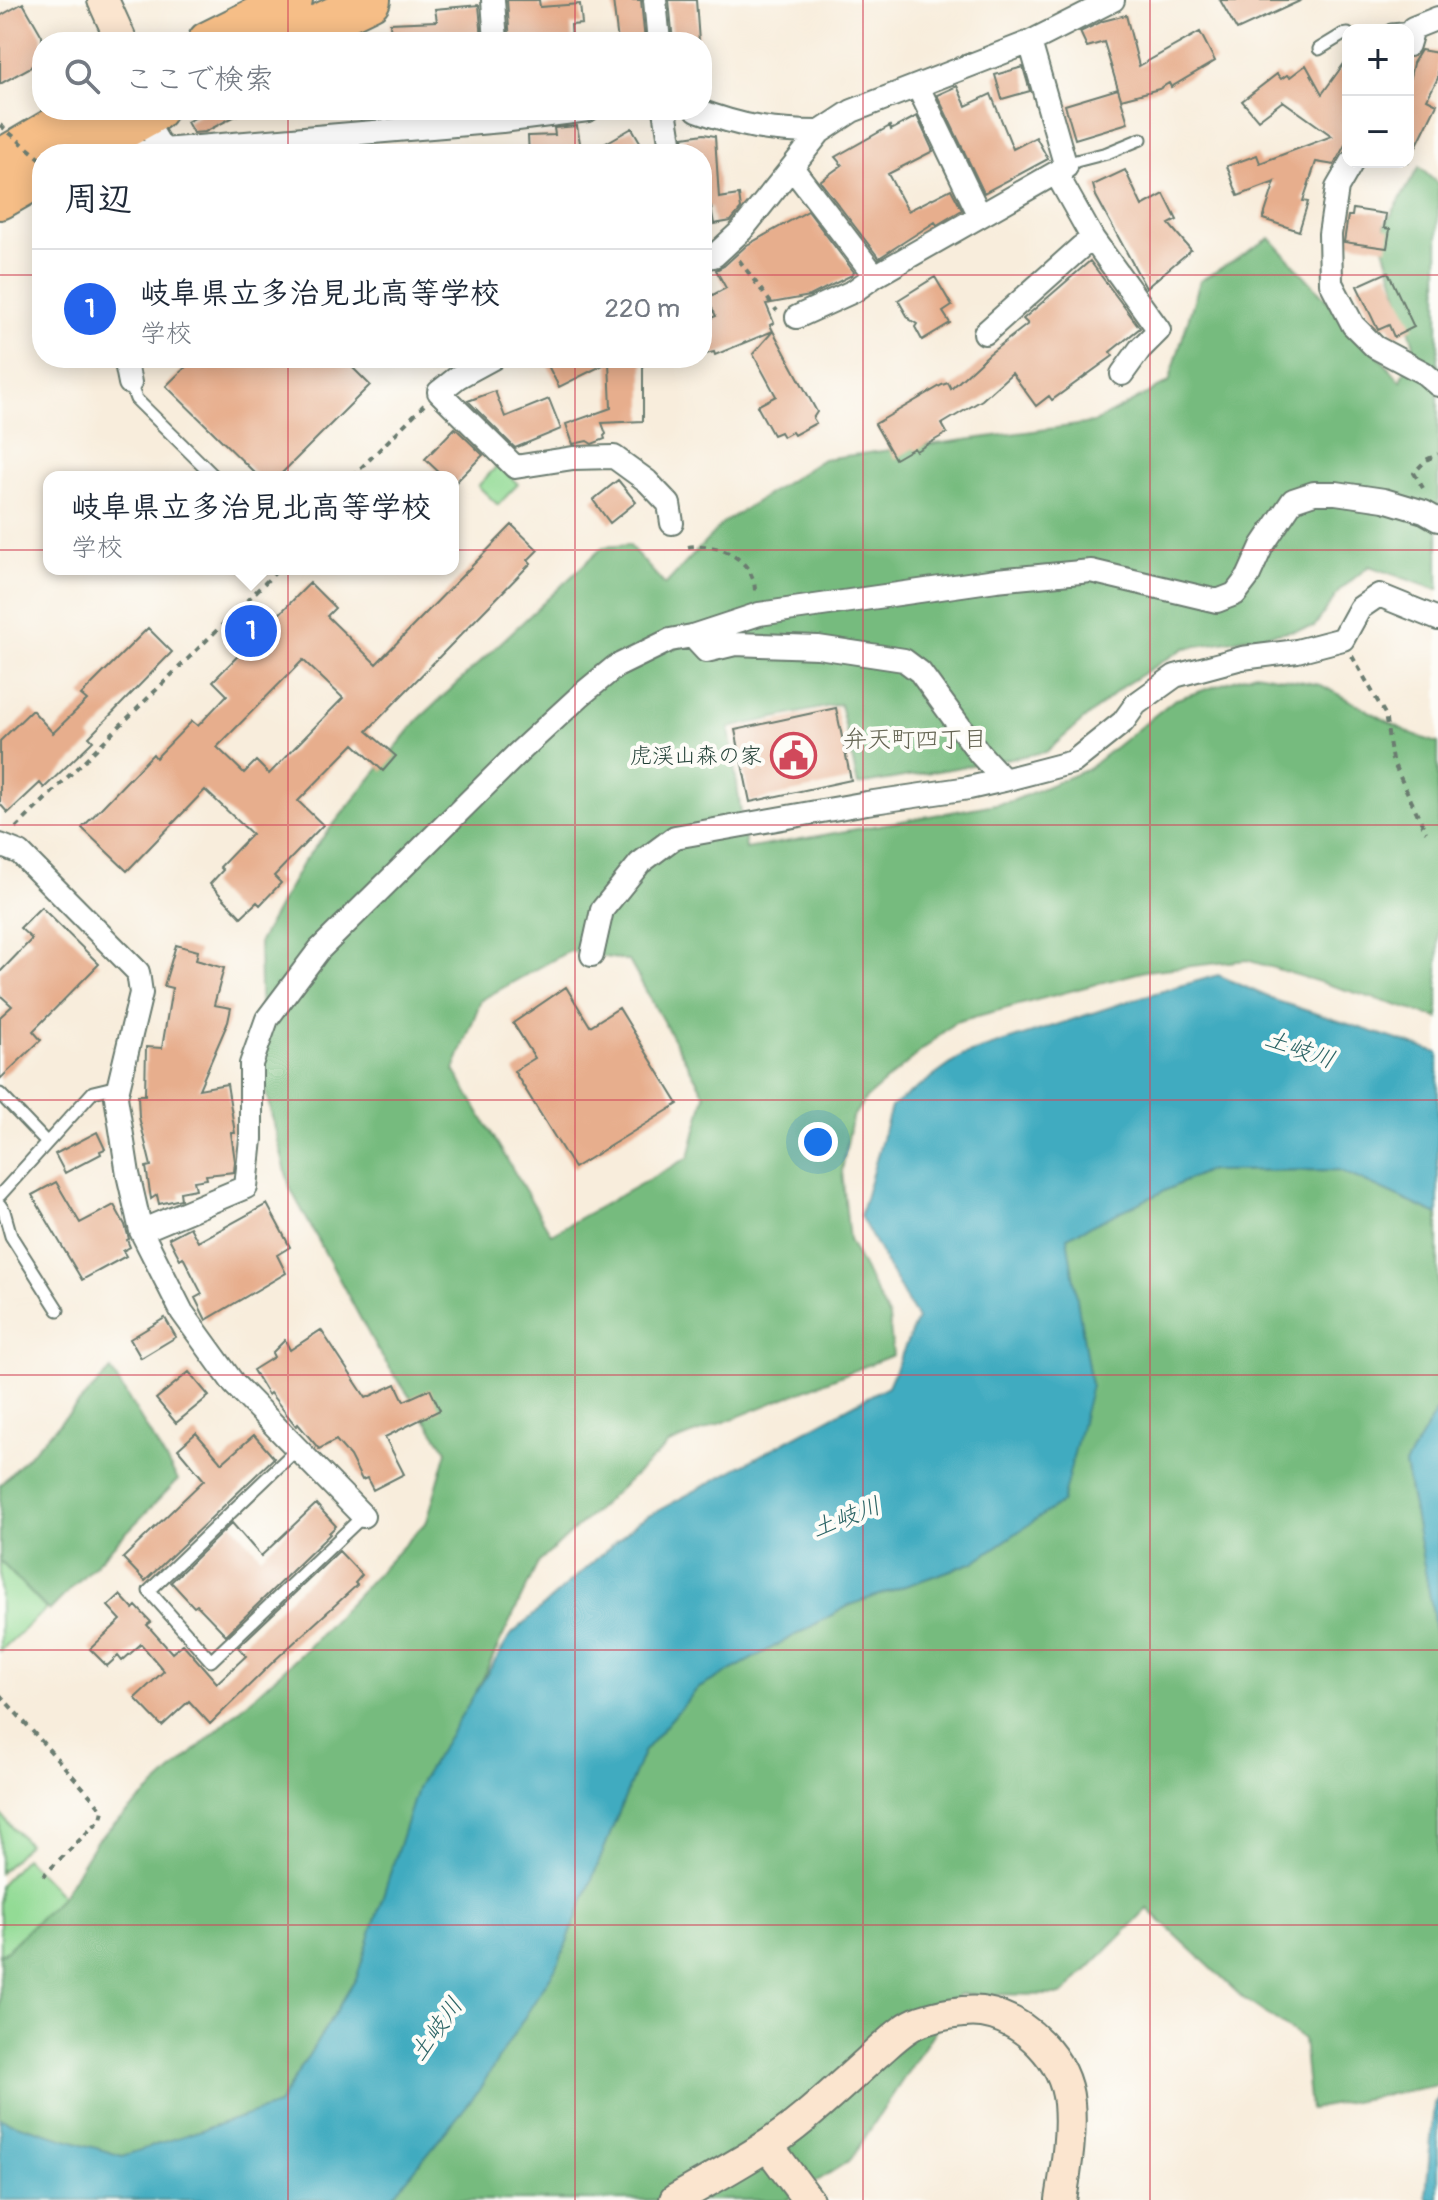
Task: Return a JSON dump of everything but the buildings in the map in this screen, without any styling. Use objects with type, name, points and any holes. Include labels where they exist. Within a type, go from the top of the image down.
[{"type":"highway","points":[[228,32],[292,0]]},
{"type":"highway","points":[[304,32],[370,0]]},
{"type":"highway","points":[[0,160],[68,120]]},
{"type":"highway","points":[[101,144],[151,122]]},
{"type":"highway","points":[[0,199],[32,181]]},
{"type":"street","points":[[103,0],[117,32]]},
{"type":"street","points":[[493,0],[495,32]]},
{"type":"street","points":[[655,0],[658,32]]},
{"type":"street","points":[[712,256],[742,230],[820,132],[852,111],[1030,42],[1113,0]]},
{"type":"street","points":[[1414,29],[1438,18]]},
{"type":"street","points":[[1030,42],[1061,170],[1093,239],[1159,330],[1122,374]]},
{"type":"street","points":[[918,87],[980,216]]},
{"type":"street","points":[[712,116],[734,124],[776,132],[820,132]]},
{"type":"street","points":[[128,144],[151,122],[251,120]]},
{"type":"street","points":[[667,120],[670,144]]},
{"type":"street","points":[[1349,168],[1337,188],[1330,234],[1331,283],[1353,325],[1375,347],[1424,373],[1438,385]]},
{"type":"street","points":[[793,169],[875,276]]},
{"type":"street","points":[[797,317],[854,291],[1061,170]]},
{"type":"street","points":[[985,333],[1093,239]]},
{"type":"street","points":[[127,368],[130,383]]},
{"type":"street","points":[[475,368],[439,392],[515,467],[573,458],[614,457],[647,481],[669,504],[672,523]]},
{"type":"street","points":[[141,1231],[246,1187],[251,1139],[251,1064],[267,1019],[319,950],[518,753],[615,667],[670,640],[748,618],[996,580],[1091,571],[1217,601],[1235,594],[1248,577],[1262,546],[1293,500],[1314,493],[1336,493],[1384,500],[1431,516]]},
{"type":"street","points":[[592,955],[602,910],[640,863],[675,837],[969,788],[1073,762],[1123,722],[1136,704],[1175,676],[1242,658],[1297,651],[1343,639],[1360,608],[1379,595],[1438,619]]},
{"type":"street","points":[[692,636],[706,651],[735,644],[818,647],[904,660],[920,672],[965,735],[1004,780]]},
{"type":"street","points":[[3,846],[20,853],[138,972],[141,993],[116,1097],[141,1231],[191,1324],[234,1384],[363,1516]]},
{"type":"street","points":[[675,2200],[768,2146],[899,2034],[919,2021],[981,2012],[1030,2032],[1059,2070],[1069,2100],[1069,2136],[1061,2200]]},
{"type":"street","points":[[768,2146],[808,2200]]},
{"type":"lane","points":[[1319,49],[1342,35]]},
{"type":"lane","points":[[1061,170],[1076,161],[1141,139]]},
{"type":"lane","points":[[130,383],[136,399],[209,471]]},
{"type":"lane","points":[[0,1195],[93,1092],[118,1086]]},
{"type":"lane","points":[[0,1094],[47,1143]]},
{"type":"lane","points":[[0,1205],[11,1236],[58,1310]]},
{"type":"lane","points":[[296,1450],[149,1591],[211,1661],[363,1516]]},
{"type":"path","points":[[0,125],[32,152]]},
{"type":"path","points":[[727,244],[782,317],[797,317]]},
{"type":"path","points":[[358,471],[439,392]]},
{"type":"path","points":[[1431,516],[1421,482],[1414,473],[1426,460],[1438,454]]},
{"type":"path","points":[[688,547],[714,547],[747,565],[756,584],[755,605],[748,618]]},
{"type":"path","points":[[3,846],[16,827],[273,575]]},
{"type":"path","points":[[1343,639],[1385,714],[1392,760],[1426,832]]},
{"type":"path","points":[[0,1695],[103,1810],[101,1819],[43,1876]]},
{"type":"green space","points":[[1419,167],[1438,184],[1438,590],[1369,566],[1340,590],[1314,627],[1185,648],[1123,686],[1046,752],[858,785],[840,704],[729,728],[746,849],[1012,801],[1088,769],[1174,700],[1255,673],[1321,685],[1413,735],[1438,743],[1438,1018],[1247,960],[1145,971],[955,1022],[865,1099],[852,1118],[842,1171],[849,1240],[889,1318],[893,1355],[669,1444],[538,1563],[392,1868],[357,1977],[278,2105],[122,2156],[0,2119],[0,1954],[62,1896],[97,1840],[307,1648],[427,1521],[447,1451],[378,1351],[290,1188],[262,1077],[259,942],[303,862],[418,720],[603,547],[629,545],[665,585],[723,523],[823,459],[1093,423],[1169,382],[1200,281],[1270,238],[1401,381],[1414,345],[1380,234]],"holes":[[[569,951],[629,961],[705,1095],[689,1157],[551,1234],[454,1070],[481,1000]]]},
{"type":"green space","points":[[498,465],[518,484],[498,505],[478,486]]},
{"type":"green space","points":[[1339,1170],[1438,1215],[1438,1408],[1405,1465],[1433,1613],[1438,1671],[1438,2085],[1310,2109],[1303,2039],[1243,1998],[1148,1909],[1062,1995],[959,1994],[850,2160],[787,2200],[389,2200],[558,1964],[643,1752],[697,1689],[850,1605],[974,1562],[1091,1385],[1066,1237],[1206,1171]]},
{"type":"green space","points":[[111,1370],[178,1480],[49,1611],[0,1561],[0,1485]]},
{"type":"green space","points":[[0,1561],[46,1609],[0,1651]]},
{"type":"green space","points":[[0,1814],[28,1844],[0,1873]]},
{"type":"green space","points":[[25,1858],[62,1896],[16,1945],[0,1954],[0,1885]]},
{"type":"water","name":"土岐川","points":[[1218,975],[1277,1001],[1438,1053],[1438,1215],[1339,1170],[1206,1171],[1067,1237],[1091,1385],[1062,1502],[974,1562],[850,1605],[697,1689],[643,1752],[558,1964],[477,2093],[390,2200],[0,2200],[0,2119],[122,2156],[278,2105],[357,1977],[418,1786],[511,1635],[639,1521],[888,1386],[917,1319],[860,1216],[891,1107],[962,1056]]},
{"type":"water","points":[[1438,1408],[1438,1671],[1433,1613],[1405,1465]]},
{"type":"water","points":[[1438,2094],[1438,2200],[1428,2200],[1434,2104]]},
{"type":"place","name":"岐阜県立多治見北高等学校","points":[[251,631]]},
{"type":"place","name":"虎渓山森の家","points":[[793,755]]},
{"type":"district","name":"弁天町四丁目","points":[[915,739]]}]
